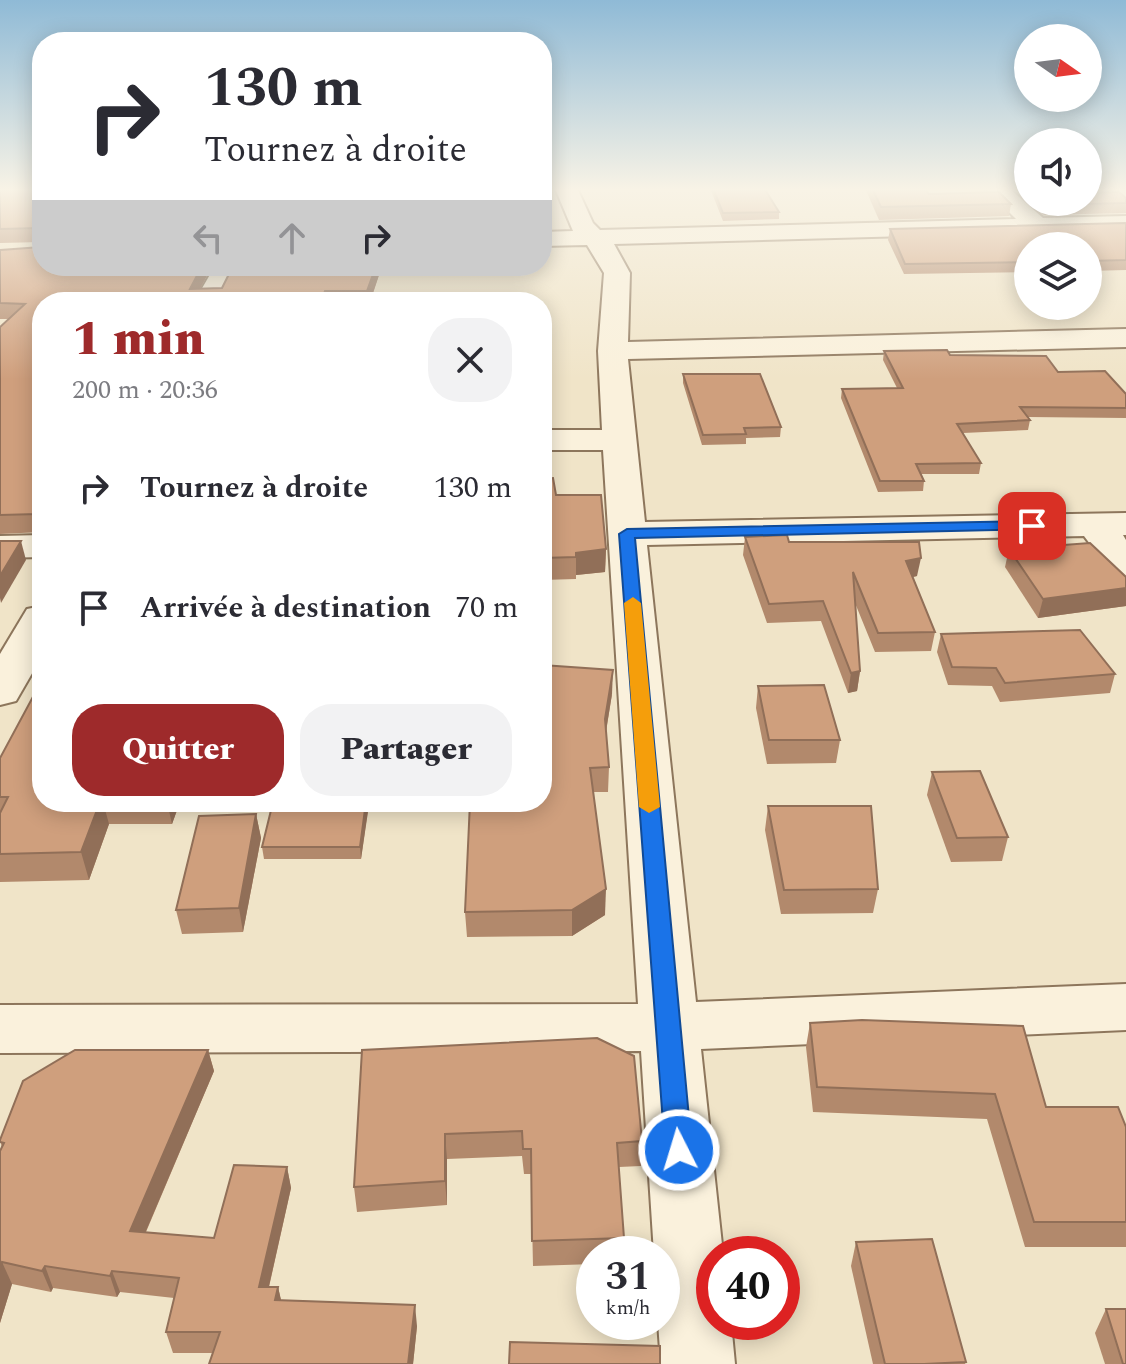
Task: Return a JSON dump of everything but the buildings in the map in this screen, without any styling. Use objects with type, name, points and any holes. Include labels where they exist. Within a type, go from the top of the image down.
[{"type":"street","points":[[606,252],[617,273],[613,351],[619,440],[698,1364]]},
{"type":"street","points":[[613,351],[1126,338]]},
{"type":"street","points":[[552,440],[619,440]]},
{"type":"street","points":[[627,534],[1110,524],[1126,565]]},
{"type":"street","points":[[0,547],[32,546]]},
{"type":"street","points":[[0,692],[32,636]]},
{"type":"street","points":[[0,1029],[668,1027],[1126,1007]]},
{"type":"slow traffic","points":[[633,603],[649,807]]},
{"type":"route","points":[[679,1150],[627,534],[1032,526]]}]
